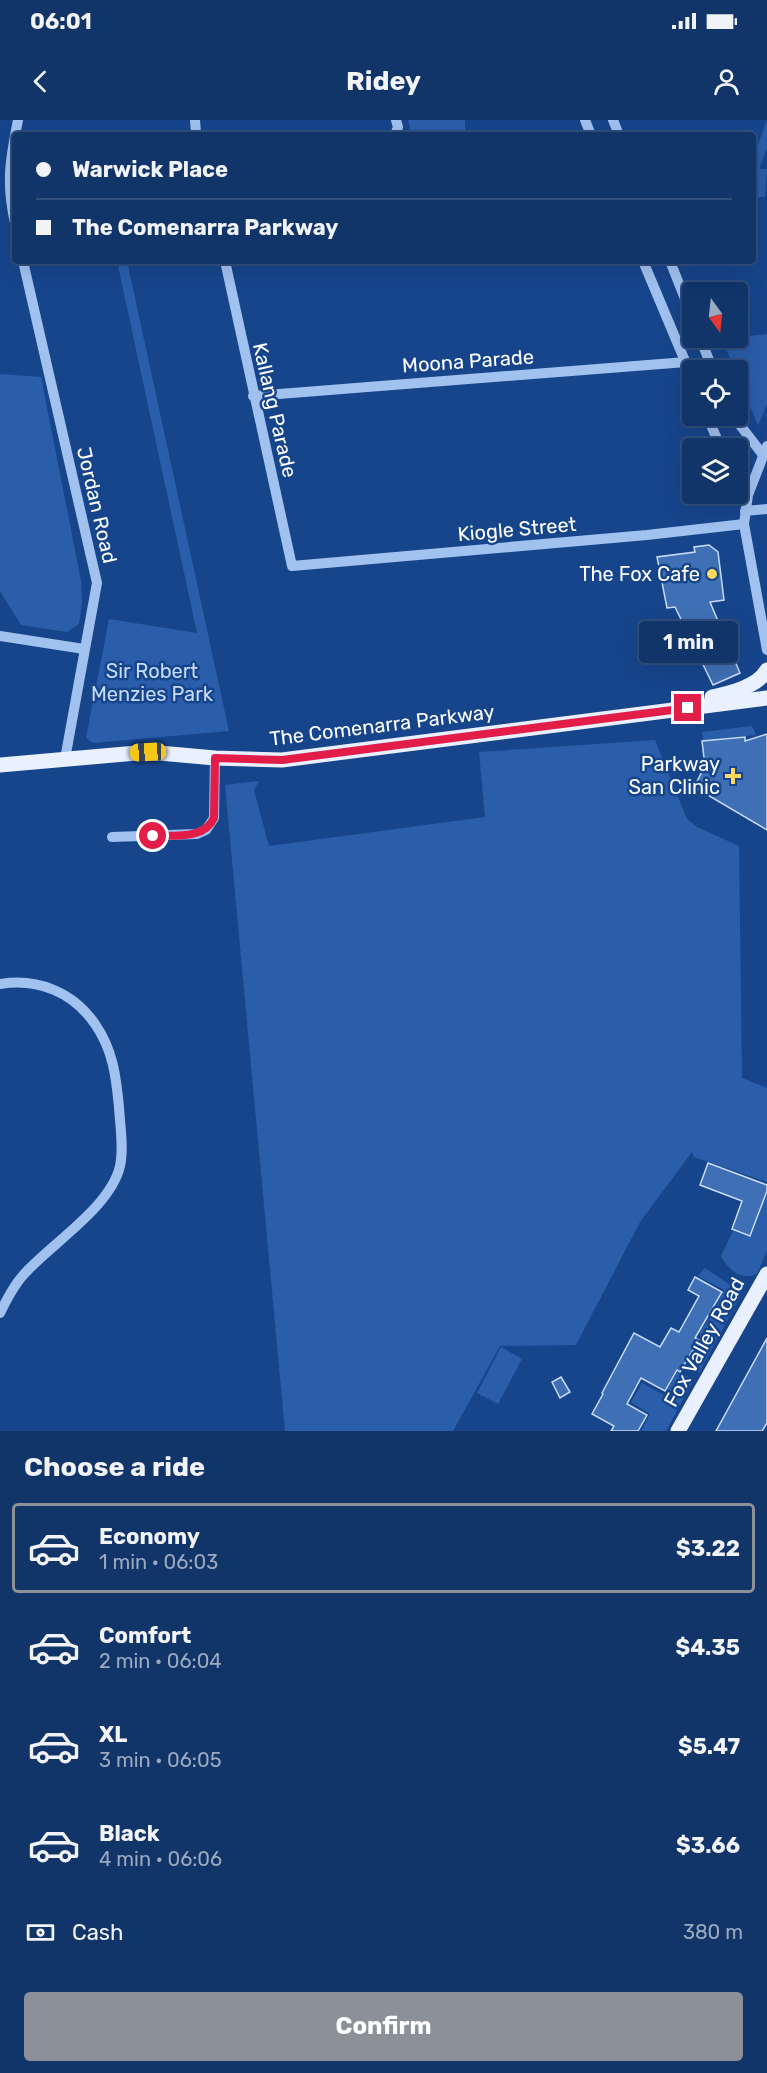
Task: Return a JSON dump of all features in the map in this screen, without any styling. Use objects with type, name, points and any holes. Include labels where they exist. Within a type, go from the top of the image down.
[{"type":"main road","points":[[667,710],[740,689],[762,676],[767,670]]},
{"type":"main road","name":"The Comenarra Parkway","points":[[0,765],[148,752],[215,758],[282,760],[767,698]]},
{"type":"main road","name":"Fox Valley Road","points":[[678,1431],[767,1274]]},
{"type":"street","points":[[12,151],[8,194],[12,211]]},
{"type":"street","name":"Jordan Road","points":[[24,264],[97,583],[65,759]]},
{"type":"street","name":"Kallang Parade","points":[[226,264],[292,566]]},
{"type":"street","points":[[644,264],[685,360]]},
{"type":"street","points":[[671,264],[682,291]]},
{"type":"street","name":"Moona Parade","points":[[253,396],[682,362]]},
{"type":"street","points":[[743,426],[765,451],[745,510],[744,524],[767,650]]},
{"type":"street","points":[[743,504],[745,510]]},
{"type":"street","points":[[745,510],[767,509]]},
{"type":"street","name":"Kiogle Street","points":[[292,566],[647,536],[744,524]]},
{"type":"street","points":[[0,636],[84,649]]},
{"type":"street","points":[[112,837],[197,834],[206,830],[214,818],[215,758]]},
{"type":"street","points":[[0,984],[17,982],[50,987],[86,1011],[105,1039],[115,1066],[120,1124],[120,1166],[110,1189],[96,1206],[25,1272],[0,1313]]},
{"type":"green space","points":[[408,120],[465,120],[465,132],[409,132]]},
{"type":"green space","points":[[767,120],[767,148],[759,169],[767,169],[765,197],[756,197],[756,150]]},
{"type":"green space","name":"Sir Robert Menzies Park","points":[[118,264],[128,264],[229,731],[93,743],[86,738],[109,619],[197,633]]},
{"type":"green space","points":[[767,334],[767,404],[758,425],[748,402],[748,360],[731,360],[726,348],[748,348],[748,336]]},
{"type":"green space","points":[[0,374],[41,377],[81,581],[82,603],[79,624],[67,632],[21,625],[0,591]]},
{"type":"green space","points":[[752,726],[756,735],[703,740],[702,732]]},
{"type":"green space","points":[[655,740],[687,819],[697,827],[739,846],[742,1078],[767,1088],[767,1182],[694,1157],[692,1152],[640,1222],[576,1345],[500,1346],[453,1431],[285,1431],[225,785],[259,781],[254,790],[269,846],[485,817],[479,752]]},
{"type":"green space","points":[[767,1193],[767,1251],[757,1274],[740,1275],[731,1270],[721,1256],[733,1231],[751,1237]]},
{"type":"green space","points":[[705,1268],[739,1291],[741,1295],[699,1373],[686,1363],[700,1340],[700,1331],[712,1316],[724,1290],[698,1276]]},
{"type":"green space","points":[[501,1347],[522,1359],[498,1404],[477,1393]]},
{"type":"green space","points":[[677,1372],[694,1379],[666,1431],[641,1431],[650,1414],[631,1402],[642,1383],[664,1395]]},
{"type":"building","points":[[709,545],[718,552],[724,600],[710,602],[740,673],[713,685],[675,607],[667,608],[657,557],[695,552],[694,547]]},
{"type":"building","name":"Parkway San Clinic","points":[[767,734],[767,830],[694,787],[705,766],[702,741],[745,737],[745,741]]},
{"type":"building","points":[[708,1163],[767,1185],[767,1191],[750,1236],[732,1229],[742,1201],[700,1185]]},
{"type":"building","points":[[695,1277],[722,1292],[695,1338],[699,1340],[680,1372],[677,1370],[665,1391],[641,1378],[627,1404],[647,1415],[638,1431],[611,1431],[614,1426],[592,1414],[634,1333],[660,1347],[671,1328],[679,1332],[699,1296],[688,1290]]},
{"type":"building","points":[[767,1338],[767,1423],[762,1431],[716,1431]]},
{"type":"building","points":[[561,1377],[570,1392],[560,1398],[552,1382]]},
{"type":"place","name":"The Fox Cafe","points":[[712,574]]},
{"type":"place","name":"Parkway San Clinic","points":[[733,776]]},
{"type":"route","points":[[153,836],[197,834],[211,825],[214,818],[215,758],[282,760],[547,728],[688,708]]}]
